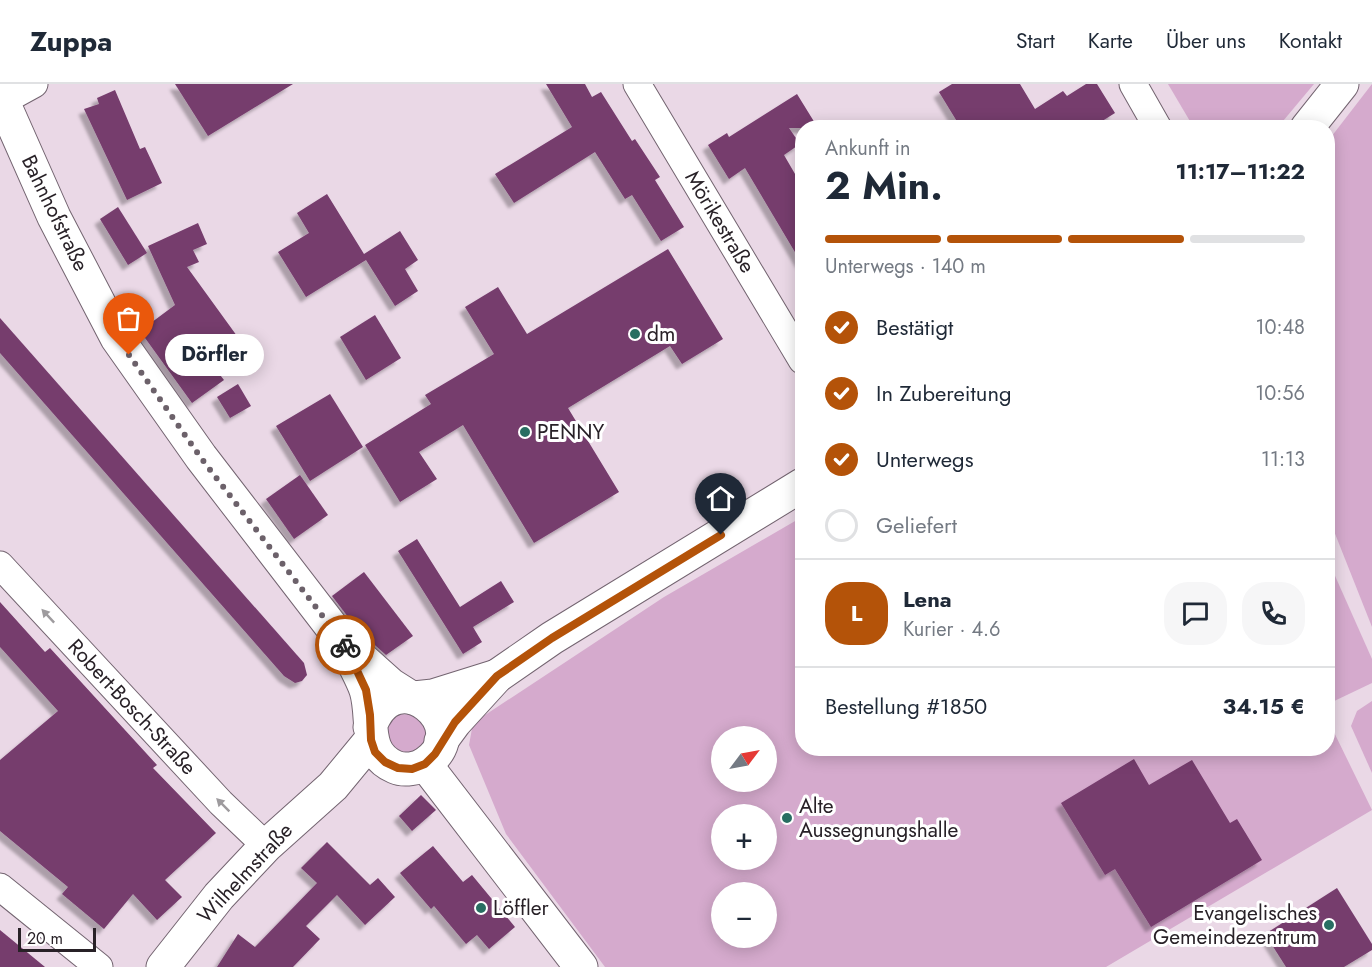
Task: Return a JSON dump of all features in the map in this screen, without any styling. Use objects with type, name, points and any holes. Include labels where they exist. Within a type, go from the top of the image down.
[{"type":"street","points":[[1,98],[34,84]]},
{"type":"street","name":"Mörikestraße","points":[[638,84],[795,348]]},
{"type":"street","points":[[1133,84],[1153,120]]},
{"type":"street","points":[[1313,120],[1342,84]]},
{"type":"street","name":"Bahnhofstraße","points":[[1,98],[54,217],[117,338],[201,458],[344,643],[391,686],[412,698],[429,704],[437,714],[442,727],[433,753],[581,967]]},
{"type":"street","points":[[497,676],[433,696],[393,699],[383,705],[375,715],[377,744],[398,768],[412,769],[433,753],[455,722],[497,676],[568,628],[795,490]]},
{"type":"street","name":"Robert-Bosch-Straße","points":[[0,566],[221,803],[266,846]]},
{"type":"street","name":"Bahnhofstraße","points":[[344,643],[366,690],[377,744]]},
{"type":"street","name":"Wilhelmstraße","points":[[163,967],[219,896],[266,846],[377,744]]},
{"type":"street","points":[[0,887],[99,967]]},
{"type":"shaded area","points":[[1168,84],[1314,84],[1284,120],[1189,120]]},
{"type":"shaded area","points":[[1372,84],[1372,627],[1335,534],[1335,132]]},
{"type":"shaded area","points":[[795,521],[795,756],[1335,756],[1335,734],[1372,810],[1106,967],[605,967],[506,834],[469,745],[473,723],[664,597]]},
{"type":"shaded area","points":[[1335,576],[1372,659],[1372,683],[1335,701]]},
{"type":"shaded area","points":[[1372,701],[1372,773],[1351,726],[1357,711]]},
{"type":"shaded area","points":[[396,714],[421,715],[430,736],[419,753],[399,754],[387,742],[386,725]]},
{"type":"building","points":[[175,84],[293,84],[208,136]]},
{"type":"building","points":[[546,84],[585,84],[592,97],[601,92],[632,141],[635,139],[660,177],[655,180],[684,227],[661,241],[632,195],[625,199],[595,152],[514,203],[495,174],[572,127]]},
{"type":"building","points":[[952,84],[1020,84],[1035,109],[1063,91],[1067,96],[1086,84],[1097,84],[1115,113],[1104,120],[956,120],[939,92]]},
{"type":"building","points":[[115,90],[140,149],[145,147],[162,183],[127,200],[84,109],[99,104],[97,98]]},
{"type":"building","points":[[797,94],[813,120],[795,120],[795,128],[789,128],[795,137],[795,147],[784,155],[795,174],[795,252],[745,168],[729,179],[708,145],[727,133],[729,137]]},
{"type":"building","points":[[327,194],[364,254],[400,231],[418,260],[405,269],[418,291],[395,306],[366,260],[306,297],[278,252],[309,233],[297,213]]},
{"type":"building","points":[[118,207],[147,253],[128,265],[100,219]]},
{"type":"building","points":[[198,223],[207,244],[193,250],[199,262],[187,267],[237,336],[207,358],[224,380],[192,403],[140,331],[175,305],[148,246]]},
{"type":"building","points":[[668,249],[723,339],[682,364],[670,346],[568,408],[619,492],[534,543],[463,425],[419,452],[437,479],[400,502],[365,445],[431,404],[425,395],[494,354],[465,307],[498,287],[527,334]]},
{"type":"building","points":[[375,315],[401,358],[366,380],[340,337]]},
{"type":"building","points":[[0,318],[304,663],[307,675],[302,681],[295,683],[284,676],[0,353]]},
{"type":"building","points":[[238,384],[251,406],[230,418],[217,397]]},
{"type":"building","points":[[330,394],[363,447],[310,481],[276,426]]},
{"type":"building","points":[[300,475],[328,515],[294,539],[266,499]]},
{"type":"building","points":[[417,539],[460,607],[501,581],[514,602],[473,627],[482,642],[463,654],[398,551]]},
{"type":"building","points":[[364,572],[413,636],[386,655],[358,630],[332,596]]},
{"type":"building","points":[[0,602],[45,652],[50,648],[157,765],[153,768],[216,833],[165,880],[182,897],[157,920],[133,894],[104,929],[62,894],[68,887],[0,831],[0,760],[58,711],[0,647]]},
{"type":"building","points":[[1134,759],[1149,785],[1192,760],[1230,823],[1237,819],[1262,860],[1151,927],[1115,869],[1105,875],[1061,803]]},
{"type":"building","points":[[421,795],[436,810],[412,831],[399,816]]},
{"type":"building","points":[[327,842],[370,885],[378,878],[395,897],[365,925],[337,895],[306,926],[320,939],[293,967],[217,967],[238,934],[255,947],[317,883],[301,868]]},
{"type":"building","points":[[433,846],[463,882],[472,875],[515,927],[489,949],[477,935],[466,944],[434,906],[431,909],[400,873]]},
{"type":"building","name":"Evangelisches Gemeindezentrum","points":[[1337,888],[1372,944],[1372,950],[1344,967],[1286,967],[1265,934]]},
{"type":"building","points":[[0,930],[45,967],[0,967]]},
{"type":"way so far","points":[[129,355],[226,492],[345,645]]},
{"type":"place","name":"dm","points":[[635,334]]},
{"type":"place","name":"Dörfler","points":[[129,355]]},
{"type":"place","name":"PENNY","points":[[525,432]]},
{"type":"place","name":"Alte Aussegnungshalle","points":[[787,818]]},
{"type":"place","name":"Löffler","points":[[481,908]]},
{"type":"place","name":"Evangelisches Gemeindezentrum","points":[[1329,925]]},
{"type":"route","points":[[345,645],[366,690],[371,740],[375,752],[385,762],[398,768],[412,769],[425,764],[435,754],[441,741],[455,722],[497,676],[552,638],[721,535]]}]
